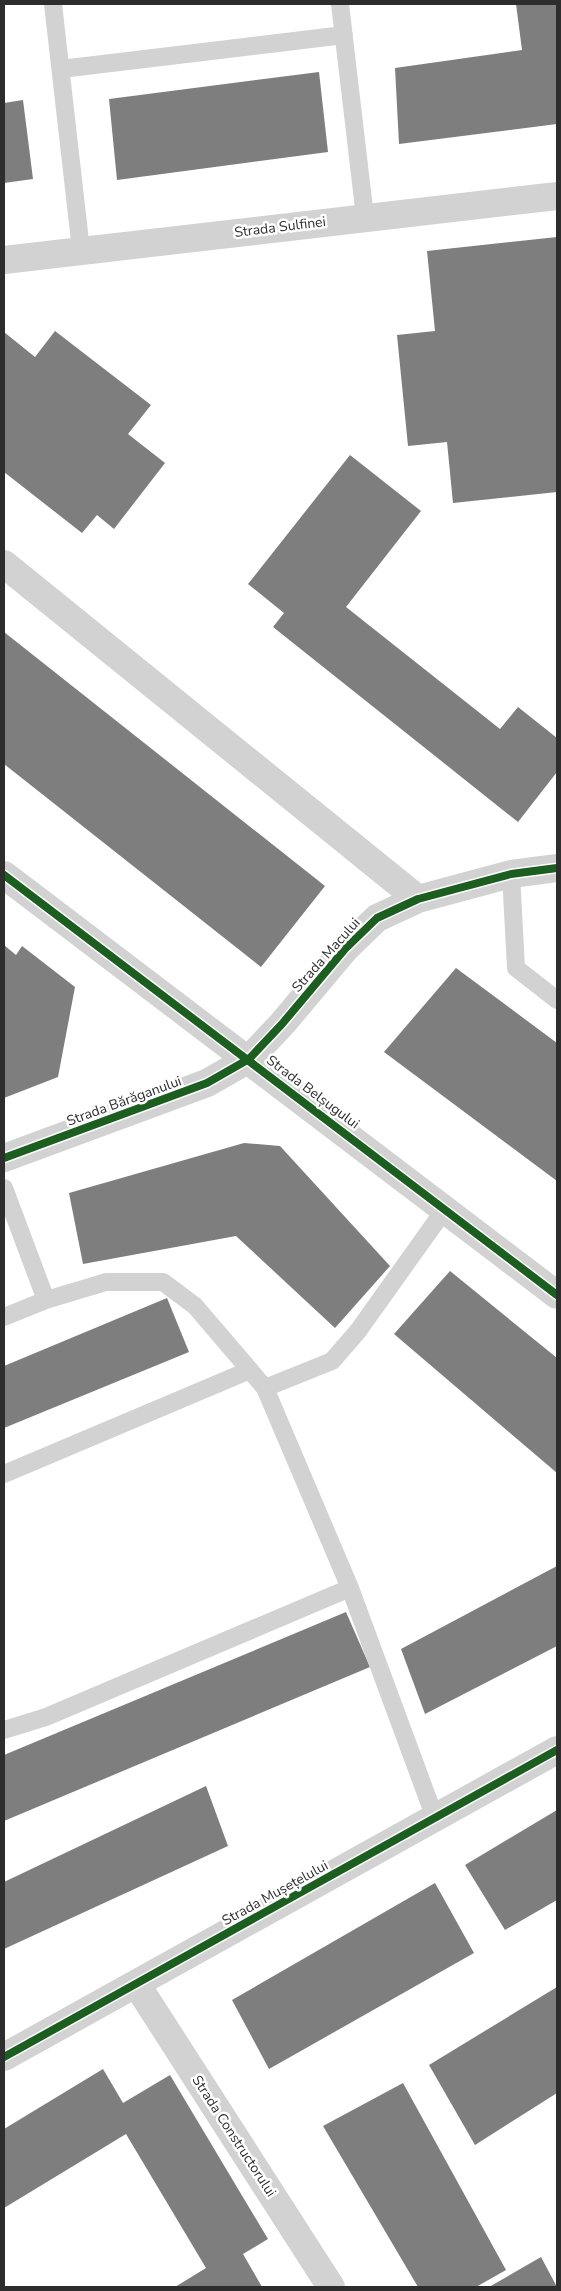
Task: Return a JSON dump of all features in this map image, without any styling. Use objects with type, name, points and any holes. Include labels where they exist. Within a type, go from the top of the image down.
[{"type":"street","name":"Strada Sulfinei","points":[[4,260],[557,196]]},
{"type":"street","points":[[4,564],[418,899]]},
{"type":"street","name":"Strada Macului","points":[[249,1059],[282,1024],[345,949],[377,918],[418,899],[511,874],[557,868]]},
{"type":"street","name":"Strada Belșugului","points":[[4,875],[557,1294]]},
{"type":"street","name":"Strada Bărăganului","points":[[4,1158],[207,1083],[249,1059]]},
{"type":"street","name":"Strada Mușețelului","points":[[4,2057],[137,1985],[557,1750]]},
{"type":"street","name":"Strada Constructorului","points":[[137,1985],[331,2287]]},
{"type":"lane","points":[[53,4],[81,250]]},
{"type":"lane","points":[[340,4],[365,217]]},
{"type":"lane","points":[[61,69],[344,35]]},
{"type":"lane","points":[[511,874],[516,968],[557,1000]]},
{"type":"lane","points":[[4,1188],[46,1300]]},
{"type":"lane","points":[[265,1388],[332,1361],[358,1331],[445,1209]]},
{"type":"lane","points":[[4,1317],[46,1300],[106,1282],[163,1282],[195,1306],[265,1388],[350,1588],[435,1818]]},
{"type":"lane","points":[[4,1474],[250,1370]]},
{"type":"lane","points":[[4,1730],[46,1717],[350,1588]]},
{"type":"building","points":[[516,4],[557,4],[557,124],[399,144],[395,68],[522,50]]},
{"type":"building","points":[[319,72],[328,152],[117,180],[109,99]]},
{"type":"building","points":[[23,100],[33,179],[4,183],[4,103]]},
{"type":"building","points":[[557,237],[557,492],[453,503],[447,442],[408,446],[397,335],[435,331],[427,251]]},
{"type":"building","points":[[55,331],[151,405],[128,434],[165,463],[114,529],[97,515],[82,533],[4,472],[4,332],[35,357]]},
{"type":"building","points":[[350,455],[421,511],[346,607],[500,729],[518,707],[557,738],[557,772],[518,822],[273,627],[284,613],[248,584]]},
{"type":"building","points":[[4,632],[325,886],[261,967],[4,764]]},
{"type":"building","points":[[4,945],[16,955],[22,946],[75,987],[58,1077],[4,1098]]},
{"type":"building","points":[[456,968],[557,1043],[557,1181],[384,1052]]},
{"type":"building","points":[[244,1143],[280,1146],[390,1266],[335,1328],[236,1236],[83,1264],[69,1193]]},
{"type":"building","points":[[450,1271],[557,1358],[557,1473],[394,1334]]},
{"type":"building","points":[[167,1298],[189,1352],[4,1428],[4,1366]]},
{"type":"building","points":[[557,1566],[557,1646],[425,1714],[401,1649]]},
{"type":"building","points":[[346,1612],[370,1667],[4,1821],[4,1755]]},
{"type":"building","points":[[206,1786],[228,1846],[4,1949],[4,1882]]},
{"type":"building","points":[[557,1810],[557,1900],[505,1930],[465,1865]]},
{"type":"building","points":[[435,1883],[474,1953],[269,2069],[232,2000]]},
{"type":"building","points":[[557,1987],[557,2093],[475,2145],[429,2065]]},
{"type":"building","points":[[103,2069],[123,2103],[170,2075],[268,2239],[243,2254],[262,2287],[175,2287],[206,2268],[126,2134],[4,2208],[4,2129]]},
{"type":"building","points":[[403,2083],[506,2270],[476,2287],[418,2287],[323,2126]]},
{"type":"building","points":[[541,2257],[557,2287],[489,2287]]},
{"type":"cycle path","points":[[4,1158],[207,1083],[249,1059],[282,1024],[345,949],[377,918],[418,899],[511,874],[557,868]]},
{"type":"cycle path","points":[[4,875],[557,1295]]},
{"type":"cycle path","points":[[4,2057],[557,1750]]}]
